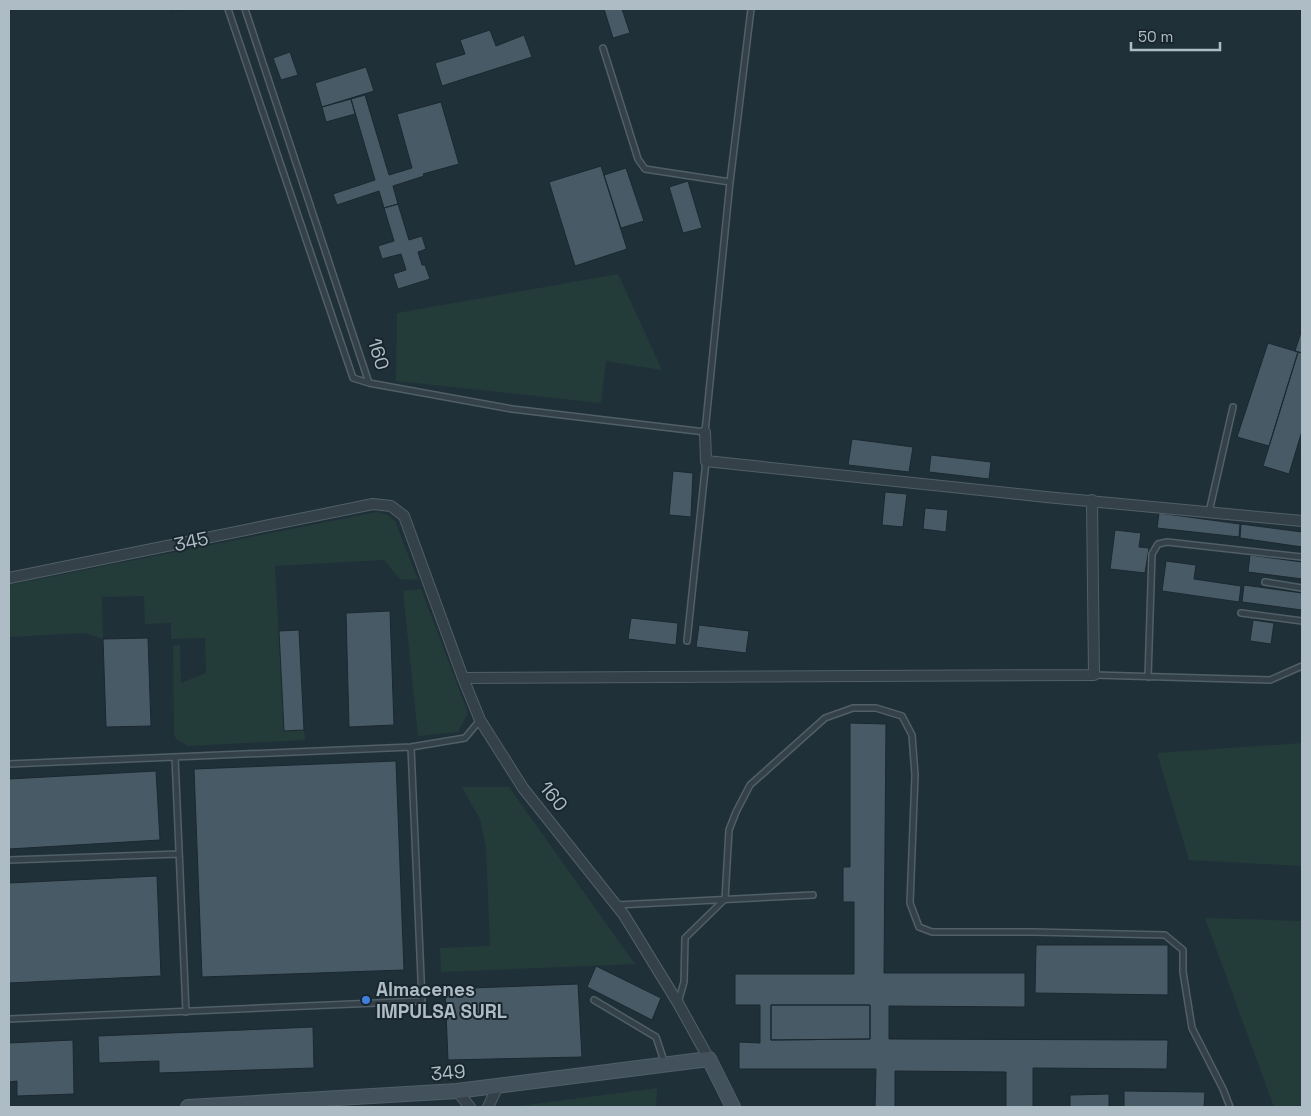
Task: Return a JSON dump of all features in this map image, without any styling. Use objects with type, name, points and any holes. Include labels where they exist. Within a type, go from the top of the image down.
[{"type":"street","points":[[705,432],[706,461],[1302,521]]},
{"type":"street","points":[[463,678],[1094,675],[1092,500]]},
{"type":"street","name":"345","points":[[9,578],[373,504]]},
{"type":"street","name":"160","points":[[373,504],[391,506],[404,516],[480,720],[523,788],[617,905],[678,1003],[733,1107]]},
{"type":"street","name":"349","points":[[188,1107],[457,1091],[709,1059]]},
{"type":"street","points":[[488,1107],[498,1086]]},
{"type":"street","points":[[457,1091],[470,1107]]},
{"type":"lane","name":"160","points":[[228,9],[353,378],[369,383]]},
{"type":"lane","name":"160","points":[[245,9],[369,383]]},
{"type":"lane","points":[[369,383],[512,408],[705,432],[730,182],[751,9]]},
{"type":"lane","points":[[603,48],[638,159],[645,169],[730,182]]},
{"type":"lane","points":[[1209,512],[1233,407]]},
{"type":"lane","points":[[687,641],[706,461]]},
{"type":"lane","points":[[1148,677],[1152,554],[1158,544],[1167,542],[1302,557]]},
{"type":"lane","points":[[1265,582],[1302,588]]},
{"type":"lane","points":[[1242,612],[1302,621]]},
{"type":"lane","points":[[1094,675],[1270,680],[1302,666]]},
{"type":"lane","points":[[678,1003],[684,982],[685,938],[726,899],[729,830],[750,786],[824,718],[853,708],[876,708],[902,716],[912,735],[915,775],[910,904],[919,926],[932,932],[1165,935],[1183,950],[1183,972],[1192,1028],[1230,1107]]},
{"type":"lane","points":[[9,764],[411,747],[465,738],[480,720]]},
{"type":"lane","points":[[9,1020],[422,1002],[411,747]]},
{"type":"lane","points":[[175,757],[186,1012]]},
{"type":"lane","points":[[9,860],[179,854]]},
{"type":"lane","points":[[617,905],[813,896]]},
{"type":"lane","points":[[594,1000],[656,1037],[665,1064]]},
{"type":"green space","points":[[618,274],[662,370],[606,361],[601,403],[396,381],[397,313]]},
{"type":"green space","points":[[377,512],[388,515],[395,521],[418,580],[400,579],[384,560],[275,566],[284,730],[304,730],[305,740],[188,746],[176,739],[174,734],[173,645],[180,645],[181,683],[206,673],[205,638],[171,639],[171,623],[145,624],[144,596],[102,597],[103,639],[85,633],[9,637],[9,585]]},
{"type":"green space","points":[[421,589],[468,713],[458,732],[418,736],[403,591]]},
{"type":"green space","points":[[1302,743],[1302,866],[1189,860],[1157,753]]},
{"type":"green space","points":[[462,787],[509,787],[635,964],[441,972],[440,948],[490,946],[486,848],[480,819]]},
{"type":"green space","points":[[1205,918],[1302,921],[1302,1107],[1274,1107]]},
{"type":"green space","points":[[657,1088],[656,1107],[512,1107]]},
{"type":"building","points":[[604,9],[622,9],[630,33],[613,38]]},
{"type":"building","points":[[490,30],[496,46],[524,35],[532,57],[442,86],[435,63],[465,54],[460,40]]},
{"type":"building","points":[[290,52],[298,75],[281,80],[273,58]]},
{"type":"building","points":[[366,67],[374,91],[322,107],[315,83]]},
{"type":"building","points":[[365,95],[389,175],[412,168],[397,114],[441,102],[459,164],[423,174],[424,176],[393,186],[398,204],[384,208],[379,191],[337,205],[333,194],[375,180],[351,99]]},
{"type":"building","points":[[351,99],[355,114],[326,122],[322,107]]},
{"type":"building","points":[[601,166],[627,249],[575,266],[549,182]]},
{"type":"building","points":[[626,168],[644,221],[621,228],[604,175]]},
{"type":"building","points":[[688,181],[702,228],[683,233],[669,187]]},
{"type":"building","points":[[398,204],[409,240],[422,236],[426,249],[418,252],[422,265],[425,265],[430,279],[398,289],[393,274],[406,270],[401,254],[382,259],[378,246],[394,241],[384,208]]},
{"type":"building","points":[[1302,329],[1302,353],[1295,351]]},
{"type":"building","points":[[1268,343],[1298,352],[1269,446],[1237,437]]},
{"type":"building","points":[[1298,352],[1302,353],[1302,431],[1289,474],[1263,466]]},
{"type":"building","points":[[852,439],[913,447],[909,472],[848,465]]},
{"type":"building","points":[[931,455],[991,462],[989,479],[929,472]]},
{"type":"building","points":[[673,471],[693,473],[691,517],[669,515]]},
{"type":"building","points":[[885,492],[907,494],[903,527],[882,525]]},
{"type":"building","points":[[925,508],[948,510],[946,532],[923,529]]},
{"type":"building","points":[[1159,513],[1240,524],[1239,537],[1157,528]]},
{"type":"building","points":[[1241,524],[1302,532],[1302,547],[1240,538]]},
{"type":"building","points":[[1115,530],[1141,533],[1139,547],[1149,548],[1145,573],[1110,569]]},
{"type":"building","points":[[1250,555],[1302,562],[1302,579],[1248,572]]},
{"type":"building","points":[[1166,561],[1196,565],[1194,579],[1241,586],[1239,602],[1162,591]]},
{"type":"building","points":[[1244,585],[1302,593],[1302,610],[1242,602]]},
{"type":"building","points":[[390,611],[394,725],[349,727],[346,613]]},
{"type":"building","points":[[631,618],[678,623],[676,645],[628,639]]},
{"type":"building","points":[[1253,620],[1274,623],[1271,644],[1250,641]]},
{"type":"building","points":[[699,625],[749,631],[746,653],[696,647]]},
{"type":"building","points":[[299,630],[304,730],[284,731],[279,631]]},
{"type":"building","points":[[148,638],[151,726],[106,727],[103,639]]},
{"type":"building","points":[[850,723],[886,724],[884,973],[1025,973],[1025,1007],[889,1006],[889,1039],[1168,1040],[1167,1069],[1033,1068],[1033,1107],[1006,1107],[1006,1072],[895,1071],[895,1107],[875,1107],[876,1069],[739,1069],[739,1042],[760,1043],[760,1005],[735,1005],[735,974],[854,974],[854,902],[843,902],[843,867],[850,867]],"holes":[[[771,1005],[870,1005],[870,1039],[771,1040]]]},
{"type":"building","points":[[396,761],[404,970],[202,977],[194,769]]},
{"type":"building","points":[[156,771],[160,840],[9,849],[9,779]]},
{"type":"building","points":[[157,876],[161,976],[9,983],[9,883]]},
{"type":"building","points":[[1036,945],[1168,945],[1168,995],[1035,993]]},
{"type":"building","points":[[596,966],[661,998],[652,1020],[587,987]]},
{"type":"building","points":[[578,984],[582,1057],[448,1060],[445,989]]},
{"type":"building","points":[[771,1005],[870,1005],[870,1039],[771,1040]]},
{"type":"building","points":[[313,1027],[314,1068],[159,1073],[159,1061],[99,1063],[98,1036]]},
{"type":"building","points":[[73,1040],[74,1094],[17,1096],[17,1081],[9,1082],[9,1043]]},
{"type":"building","points":[[1124,1091],[1205,1092],[1204,1107],[1124,1107]]},
{"type":"building","points":[[1109,1094],[1109,1107],[1070,1107],[1070,1095]]},
{"type":"place","name":"Almacenes IMPULSA SURL","points":[[366,1000]]}]
